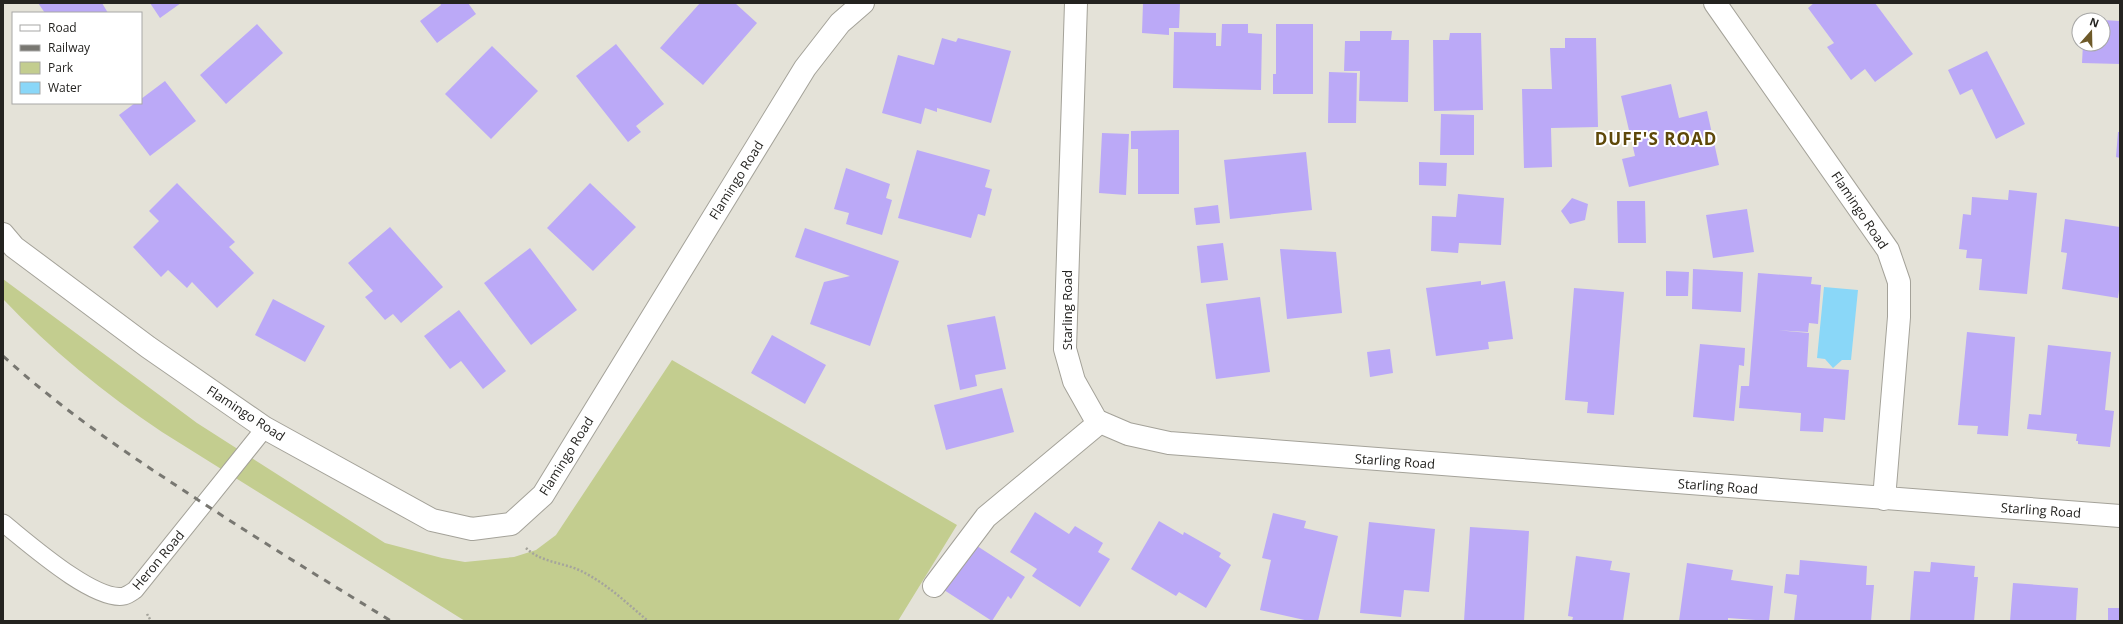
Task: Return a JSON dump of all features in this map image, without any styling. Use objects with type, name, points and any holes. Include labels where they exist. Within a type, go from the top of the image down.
[{"type":"street","name":"Flamingo Road","points":[[3,234],[14,247],[148,347],[265,428],[432,520],[472,529],[511,524],[543,495],[805,68],[840,23],[863,3]]},
{"type":"street","name":"Starling Road","points":[[1076,3],[1065,349],[1074,381],[1096,420],[1100,422],[1128,434],[1169,443],[2120,516]]},
{"type":"street","name":"Flamingo Road","points":[[1715,3],[1888,250],[1899,282],[1899,317],[1884,499]]},
{"type":"street","points":[[934,586],[986,517],[1100,422]]},
{"type":"lane","name":"Heron Road","points":[[3,523],[67,574],[100,591],[114,596],[125,596],[135,590],[265,428]]},
{"type":"path","points":[[503,526],[535,556],[583,572],[608,587],[648,621]]},
{"type":"green space","points":[[3,279],[197,423],[385,543],[442,558],[465,562],[514,557],[536,550],[556,535],[672,360],[957,525],[898,621],[465,621],[162,432],[119,402],[59,353],[3,299]]},
{"type":"water","points":[[1824,287],[1858,290],[1851,360],[1842,360],[1833,368],[1825,359],[1817,358]]},
{"type":"building","points":[[38,3],[102,3],[107,12],[44,12]]},
{"type":"building","points":[[150,3],[181,3],[160,18]]},
{"type":"building","points":[[440,3],[468,3],[476,14],[437,43],[420,21],[441,5]]},
{"type":"building","points":[[700,3],[735,3],[757,23],[703,85],[660,48]]},
{"type":"building","points":[[1143,3],[1180,3],[1179,28],[1169,28],[1169,35],[1142,33]]},
{"type":"building","points":[[1814,3],[1875,3],[1913,54],[1875,82],[1865,69],[1851,80],[1827,47],[1834,43],[1808,8]]},
{"type":"building","points":[[2111,20],[2120,21],[2120,64],[2082,63],[2083,52],[2111,52]]},
{"type":"building","points":[[257,24],[283,53],[226,104],[200,75]]},
{"type":"building","points":[[1222,24],[1248,24],[1248,33],[1262,34],[1261,90],[1173,88],[1174,32],[1216,33],[1216,46],[1221,46]]},
{"type":"building","points":[[1276,24],[1313,24],[1313,94],[1273,94],[1273,74],[1276,74]]},
{"type":"building","points":[[1360,31],[1392,31],[1391,40],[1409,40],[1408,102],[1359,101],[1360,71],[1344,71],[1345,41],[1360,41]]},
{"type":"building","points":[[1450,33],[1481,33],[1483,110],[1434,111],[1433,40],[1449,40]]},
{"type":"building","points":[[942,38],[956,42],[958,38],[1011,51],[991,123],[937,108],[937,112],[925,108],[921,124],[882,113],[898,55],[934,65]]},
{"type":"building","points":[[1565,38],[1596,38],[1598,127],[1551,128],[1552,167],[1524,168],[1522,89],[1552,89],[1550,48],[1565,48]]},
{"type":"building","points":[[616,44],[664,104],[636,126],[641,132],[628,142],[576,76]]},
{"type":"building","points":[[492,46],[538,91],[491,139],[445,94]]},
{"type":"building","points":[[1987,51],[2025,124],[1996,139],[1972,89],[1960,95],[1948,70]]},
{"type":"building","points":[[1329,72],[1357,73],[1356,123],[1328,123]]},
{"type":"building","points":[[165,81],[196,121],[150,156],[119,115],[134,104],[142,104],[142,98]]},
{"type":"building","points":[[1671,84],[1679,118],[1707,111],[1719,165],[1629,187],[1622,159],[1635,156],[1621,96]]},
{"type":"building","points":[[1441,114],[1474,115],[1474,155],[1440,155]]},
{"type":"building","points":[[1179,130],[1179,194],[1138,194],[1138,149],[1131,149],[1131,131]]},
{"type":"building","points":[[2118,132],[2120,132],[2120,158],[2116,157]]},
{"type":"building","points":[[1102,133],[1129,134],[1126,195],[1099,193]]},
{"type":"building","points":[[917,150],[990,170],[985,187],[992,189],[985,216],[978,214],[971,238],[898,218]]},
{"type":"building","points":[[1306,152],[1312,210],[1230,219],[1224,160]]},
{"type":"building","points":[[1419,162],[1447,163],[1446,186],[1419,185]]},
{"type":"building","points":[[846,168],[890,184],[886,198],[892,200],[882,235],[846,224],[849,213],[834,209]]},
{"type":"building","points":[[177,183],[235,242],[229,247],[254,273],[217,308],[192,282],[187,288],[168,270],[161,277],[133,247],[159,221],[149,211]]},
{"type":"building","points":[[590,183],[636,227],[593,271],[547,228]]},
{"type":"building","points":[[2009,190],[2037,193],[2027,294],[1979,290],[1982,259],[1966,258],[1967,250],[1959,249],[1963,214],[1971,215],[1972,197],[2008,200]]},
{"type":"building","points":[[1458,194],[1504,198],[1501,245],[1459,243],[1458,253],[1431,251],[1432,216],[1456,217]]},
{"type":"building","points":[[1572,198],[1588,204],[1585,220],[1570,224],[1561,211]]},
{"type":"building","points":[[1617,201],[1645,201],[1646,243],[1618,243]]},
{"type":"building","points":[[1218,205],[1220,223],[1196,225],[1194,208]]},
{"type":"building","points":[[1747,209],[1754,252],[1713,258],[1706,215]]},
{"type":"building","points":[[2065,219],[2120,227],[2120,282],[2118,298],[2062,289],[2067,253],[2061,252]]},
{"type":"building","points":[[390,227],[443,287],[401,323],[393,314],[385,320],[365,297],[373,291],[348,263]]},
{"type":"building","points":[[805,228],[899,261],[870,346],[810,324],[824,282],[850,276],[795,257]]},
{"type":"building","points":[[1223,243],[1228,280],[1201,283],[1197,246]]},
{"type":"building","points":[[530,248],[577,310],[531,345],[484,283]]},
{"type":"building","points":[[1280,249],[1336,252],[1342,313],[1287,319]]},
{"type":"building","points":[[1693,269],[1743,272],[1741,312],[1692,309]]},
{"type":"building","points":[[1666,271],[1689,272],[1688,296],[1666,296]]},
{"type":"building","points":[[1758,273],[1812,277],[1811,284],[1821,285],[1818,324],[1809,323],[1808,332],[1776,330],[1809,333],[1807,367],[1849,370],[1845,420],[1824,418],[1823,432],[1800,431],[1801,413],[1739,408],[1741,386],[1749,386]]},
{"type":"building","points":[[1481,281],[1481,285],[1505,281],[1513,339],[1488,342],[1489,349],[1436,356],[1426,288]]},
{"type":"building","points":[[1574,288],[1624,292],[1614,415],[1587,413],[1588,402],[1565,400]]},
{"type":"building","points":[[1260,297],[1270,372],[1216,379],[1206,304]]},
{"type":"building","points":[[273,299],[325,326],[305,362],[255,335]]},
{"type":"building","points":[[459,310],[506,371],[483,389],[461,361],[450,369],[424,336]]},
{"type":"building","points":[[995,316],[1006,369],[975,375],[977,386],[960,390],[947,325]]},
{"type":"building","points":[[1967,332],[2015,337],[2008,436],[1977,434],[1978,426],[1958,425]]},
{"type":"building","points":[[772,335],[826,365],[805,404],[751,373]]},
{"type":"building","points":[[1700,344],[1745,348],[1744,366],[1739,365],[1734,421],[1693,417]]},
{"type":"building","points":[[2048,345],[2111,352],[2105,410],[2114,411],[2110,447],[2078,444],[2078,441],[2076,441],[2077,434],[2027,429],[2029,414],[2041,415]]},
{"type":"building","points":[[1390,349],[1393,373],[1370,377],[1367,352]]},
{"type":"building","points":[[1002,388],[1014,432],[946,450],[934,405]]},
{"type":"building","points":[[1035,512],[1069,534],[1075,526],[1103,543],[1098,552],[1110,559],[1080,607],[1032,576],[1037,569],[1010,552]]},
{"type":"building","points":[[1273,513],[1306,521],[1304,528],[1338,536],[1318,621],[1309,621],[1260,610],[1271,560],[1262,558]]},
{"type":"building","points":[[1159,521],[1183,535],[1184,532],[1221,553],[1219,557],[1231,565],[1206,608],[1179,592],[1176,596],[1131,569]]},
{"type":"building","points":[[1369,522],[1435,529],[1429,592],[1404,590],[1401,617],[1360,613]]},
{"type":"building","points":[[1470,527],[1529,531],[1524,621],[1464,621]]},
{"type":"building","points":[[974,544],[1025,577],[1011,599],[1008,596],[992,621],[944,590]]},
{"type":"building","points":[[1576,556],[1612,561],[1610,570],[1630,573],[1623,621],[1572,621],[1573,617],[1568,616]]},
{"type":"building","points":[[1800,560],[1867,566],[1866,585],[1874,585],[1871,621],[1794,621],[1797,595],[1784,593],[1786,574],[1799,575]]},
{"type":"building","points":[[1931,562],[1975,566],[1974,577],[1978,577],[1974,621],[1910,621],[1914,571],[1930,572]]},
{"type":"building","points":[[1687,563],[1733,570],[1731,580],[1773,586],[1769,621],[1728,618],[1728,621],[1679,621]]},
{"type":"building","points":[[2013,583],[2078,588],[2076,621],[2010,621]]},
{"type":"building","points":[[2108,608],[2120,608],[2120,621],[2108,621]]},
{"type":"railway","points":[[3,356],[46,393],[90,427],[136,459],[260,540],[391,621]]},
{"type":"district","name":"DUFF'S ROAD","points":[[1656,138]]}]
